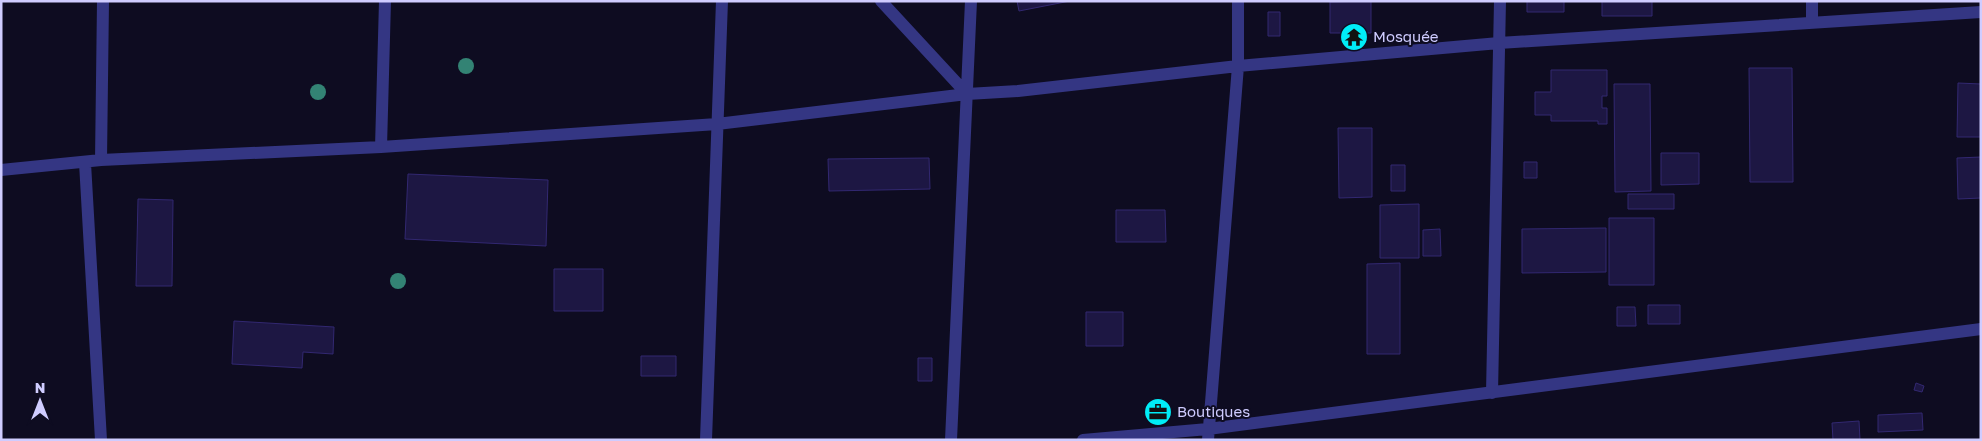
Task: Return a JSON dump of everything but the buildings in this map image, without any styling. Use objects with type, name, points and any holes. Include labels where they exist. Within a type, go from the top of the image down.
[{"type":"street","points":[[102,160],[103,1]]},
{"type":"street","points":[[381,147],[386,1]]},
{"type":"street","points":[[706,440],[722,1]]},
{"type":"street","points":[[881,1],[967,94]]},
{"type":"street","points":[[951,440],[971,1]]},
{"type":"street","points":[[1208,435],[1238,66],[1238,1]]},
{"type":"street","points":[[1492,393],[1500,1]]},
{"type":"street","points":[[1812,1],[1812,23]]},
{"type":"street","points":[[1,170],[102,160],[381,147],[717,124],[967,94],[1018,91],[1238,66],[1499,43],[1981,12]]},
{"type":"street","points":[[85,163],[101,440]]},
{"type":"street","points":[[1083,440],[1208,435],[1492,393],[1981,329]]},
{"type":"place","name":"Mosquée","points":[[1354,37]]},
{"type":"place","name":"Boutiques","points":[[1158,412]]}]
